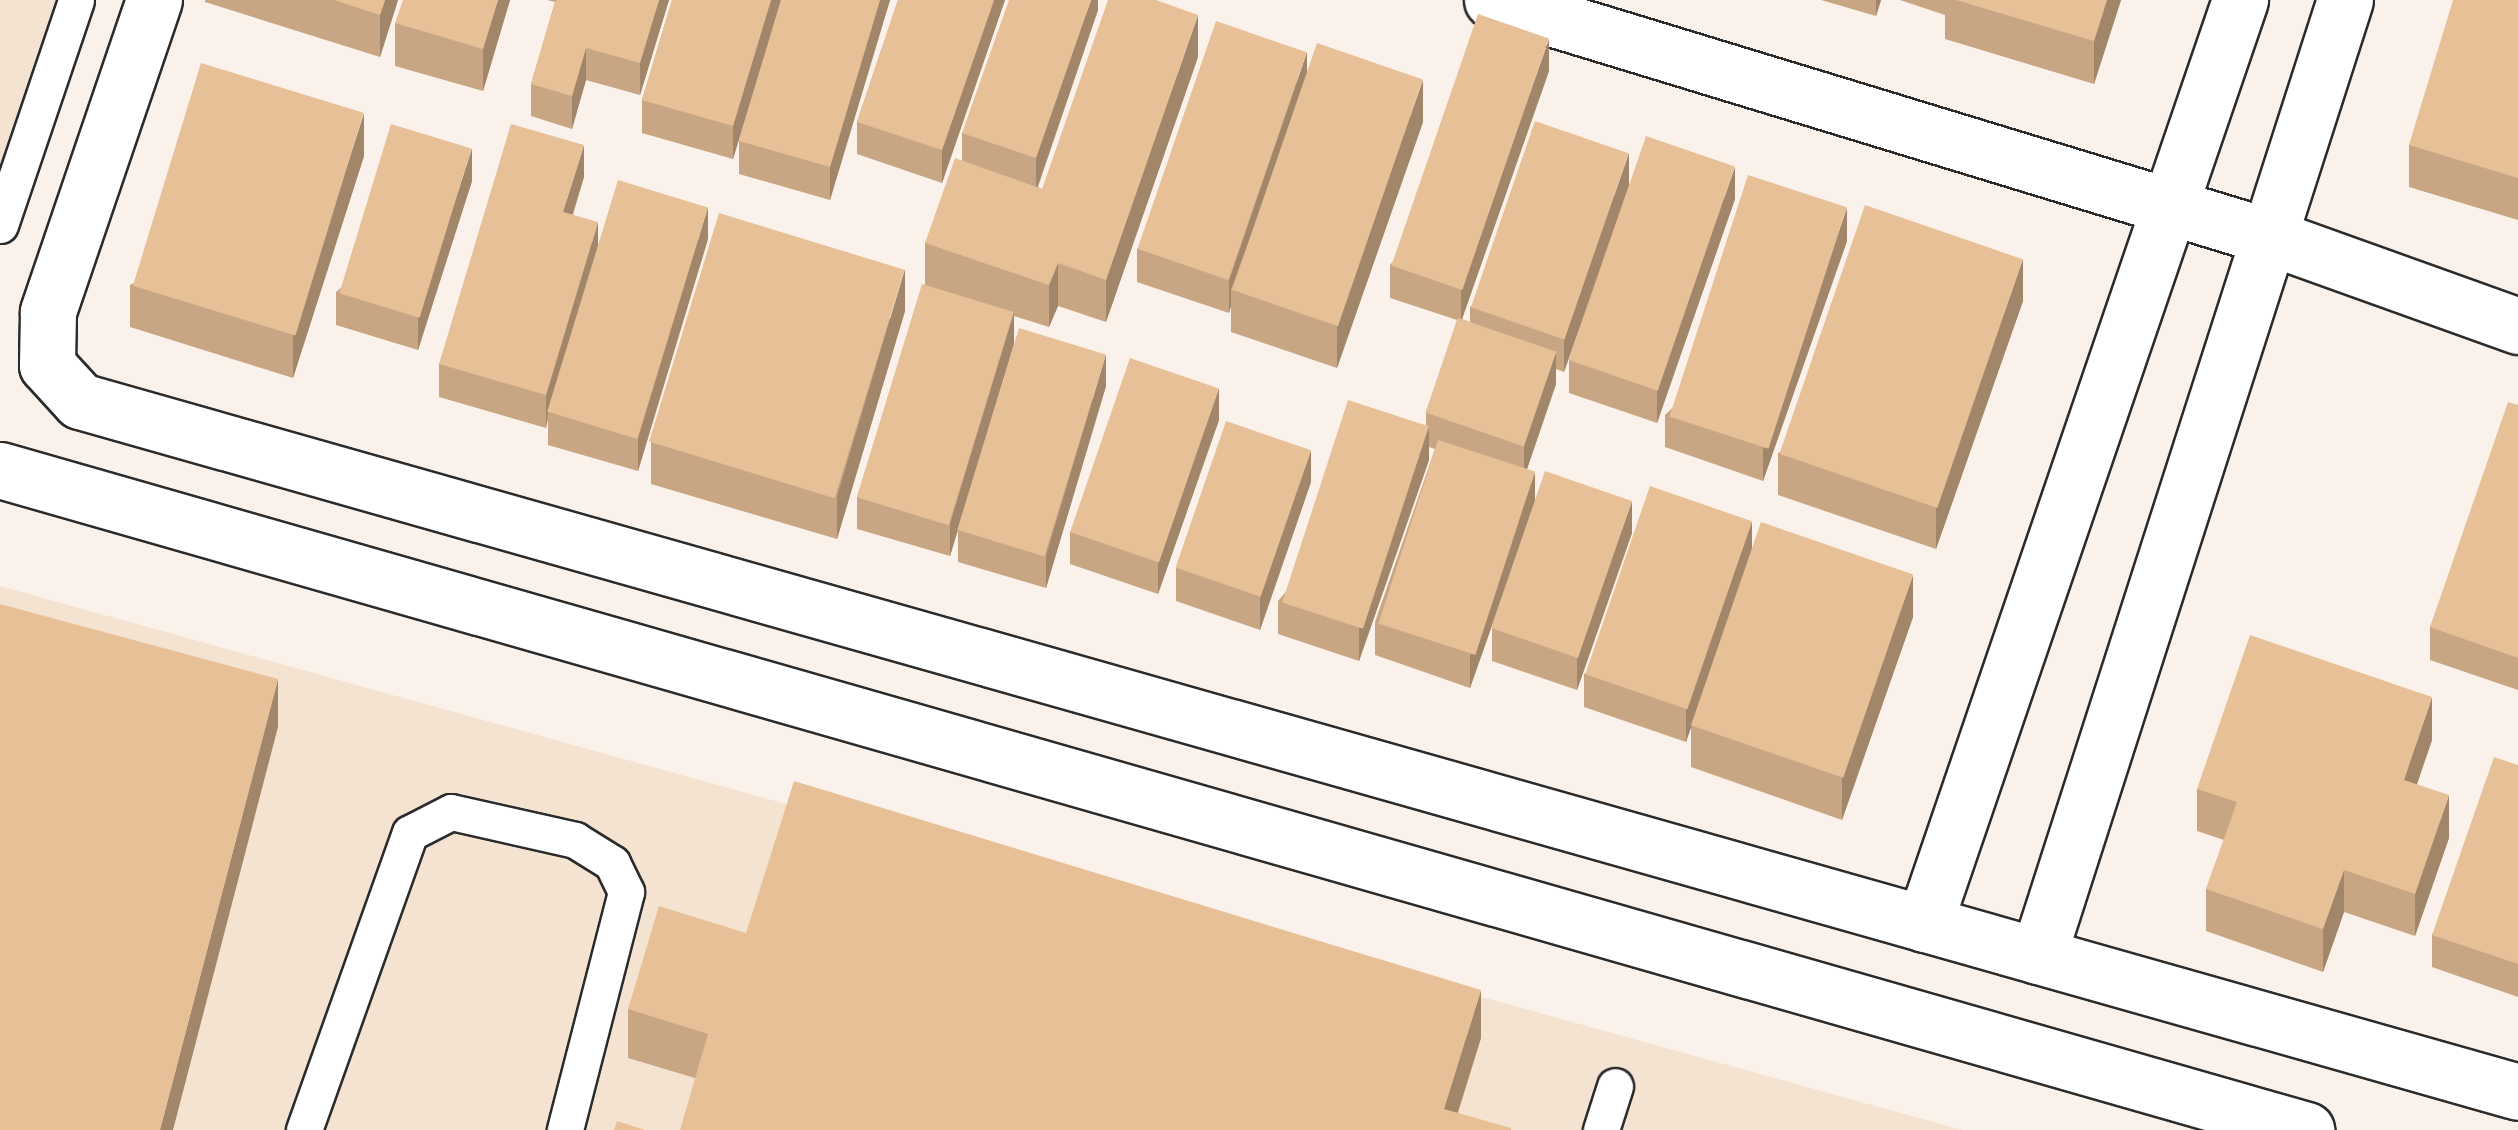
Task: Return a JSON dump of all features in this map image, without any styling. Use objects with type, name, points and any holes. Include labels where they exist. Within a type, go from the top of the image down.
[{"type":"street","points":[[154,0],[48,312],[47,365],[80,401],[2518,1092]]},
{"type":"street","points":[[1492,0],[2268,236],[2518,326]]},
{"type":"street","points":[[1924,924],[2240,0]]},
{"type":"street","points":[[2038,956],[2345,0]]},
{"type":"street","points":[[0,470],[2306,1130]]},
{"type":"lane","points":[[0,224],[76,0]]},
{"type":"lane","points":[[304,1130],[410,833],[451,812],[575,840],[612,862],[626,892],[565,1130]]},
{"type":"lane","points":[[1601,1130],[1616,1086]]},
{"type":"shaded area","points":[[0,0],[77,0],[0,231]]},
{"type":"shaded area","points":[[0,586],[1962,1130],[0,1130]]},
{"type":"building","points":[[334,0],[385,0],[380,15]]},
{"type":"building","points":[[403,0],[498,0],[483,49],[395,23]]},
{"type":"building","points":[[556,0],[659,0],[640,63],[586,48],[572,96],[531,84]]},
{"type":"building","points":[[672,0],[771,0],[733,126],[642,100]]},
{"type":"building","points":[[781,0],[880,0],[830,167],[739,141]]},
{"type":"building","points":[[898,0],[994,0],[942,150],[857,122]]},
{"type":"building","points":[[1009,0],[1091,0],[1036,158],[962,133]]},
{"type":"building","points":[[1108,0],[1156,0],[1198,15],[1106,280],[1058,263],[1049,285],[925,243],[955,158],[1042,189]]},
{"type":"building","points":[[1956,0],[2107,0],[2094,41]]},
{"type":"building","points":[[2453,0],[2518,0],[2518,178],[2409,145]]},
{"type":"building","points":[[1478,14],[1549,38],[1462,290],[1391,266]]},
{"type":"building","points":[[1216,21],[1307,52],[1228,280],[1138,249]]},
{"type":"building","points":[[1317,43],[1423,79],[1338,326],[1232,290]]},
{"type":"building","points":[[201,63],[364,113],[295,336],[133,286]]},
{"type":"building","points":[[1535,121],[1629,153],[1564,339],[1471,307]]},
{"type":"building","points":[[391,124],[471,149],[420,318],[339,293]]},
{"type":"building","points":[[511,124],[584,145],[563,212],[598,222],[546,395],[439,364]]},
{"type":"building","points":[[1646,136],[1735,167],[1658,391],[1569,360]]},
{"type":"building","points":[[1748,175],[1847,207],[1768,449],[1670,417]]},
{"type":"building","points":[[618,180],[708,207],[637,439],[547,411]]},
{"type":"building","points":[[1865,205],[2023,259],[1937,508],[1779,454]]},
{"type":"building","points":[[719,213],[905,270],[835,498],[649,442]]},
{"type":"building","points":[[922,284],[1014,312],[949,525],[857,497]]},
{"type":"building","points":[[1458,318],[1556,352],[1524,446],[1425,413]]},
{"type":"building","points":[[1019,328],[1106,355],[1044,556],[957,530]]},
{"type":"building","points":[[1130,358],[1219,389],[1159,563],[1070,532]]},
{"type":"building","points":[[1348,400],[1429,426],[1363,629],[1282,603]]},
{"type":"building","points":[[2508,402],[2518,405],[2518,658],[2430,627]]},
{"type":"building","points":[[1226,421],[1311,450],[1261,597],[1176,568]]},
{"type":"building","points":[[1438,440],[1535,472],[1475,655],[1378,624]]},
{"type":"building","points":[[1545,471],[1632,501],[1578,658],[1491,628]]},
{"type":"building","points":[[1650,486],[1752,521],[1687,709],[1585,674]]},
{"type":"building","points":[[1761,522],[1913,574],[1843,778],[1691,725]]},
{"type":"building","points":[[0,604],[278,679],[160,1130],[0,1130]]},
{"type":"building","points":[[2250,635],[2432,697],[2404,780],[2449,795],[2415,894],[2344,870],[2323,929],[2206,889],[2237,802],[2197,789]]},
{"type":"building","points":[[2494,757],[2518,765],[2518,964],[2432,935]]},
{"type":"building","points":[[794,781],[1481,990],[1444,1109],[1511,1130],[680,1130],[708,1034],[628,1009],[659,906],[746,933]]},
{"type":"building","points":[[617,1121],[645,1130],[614,1130]]}]
